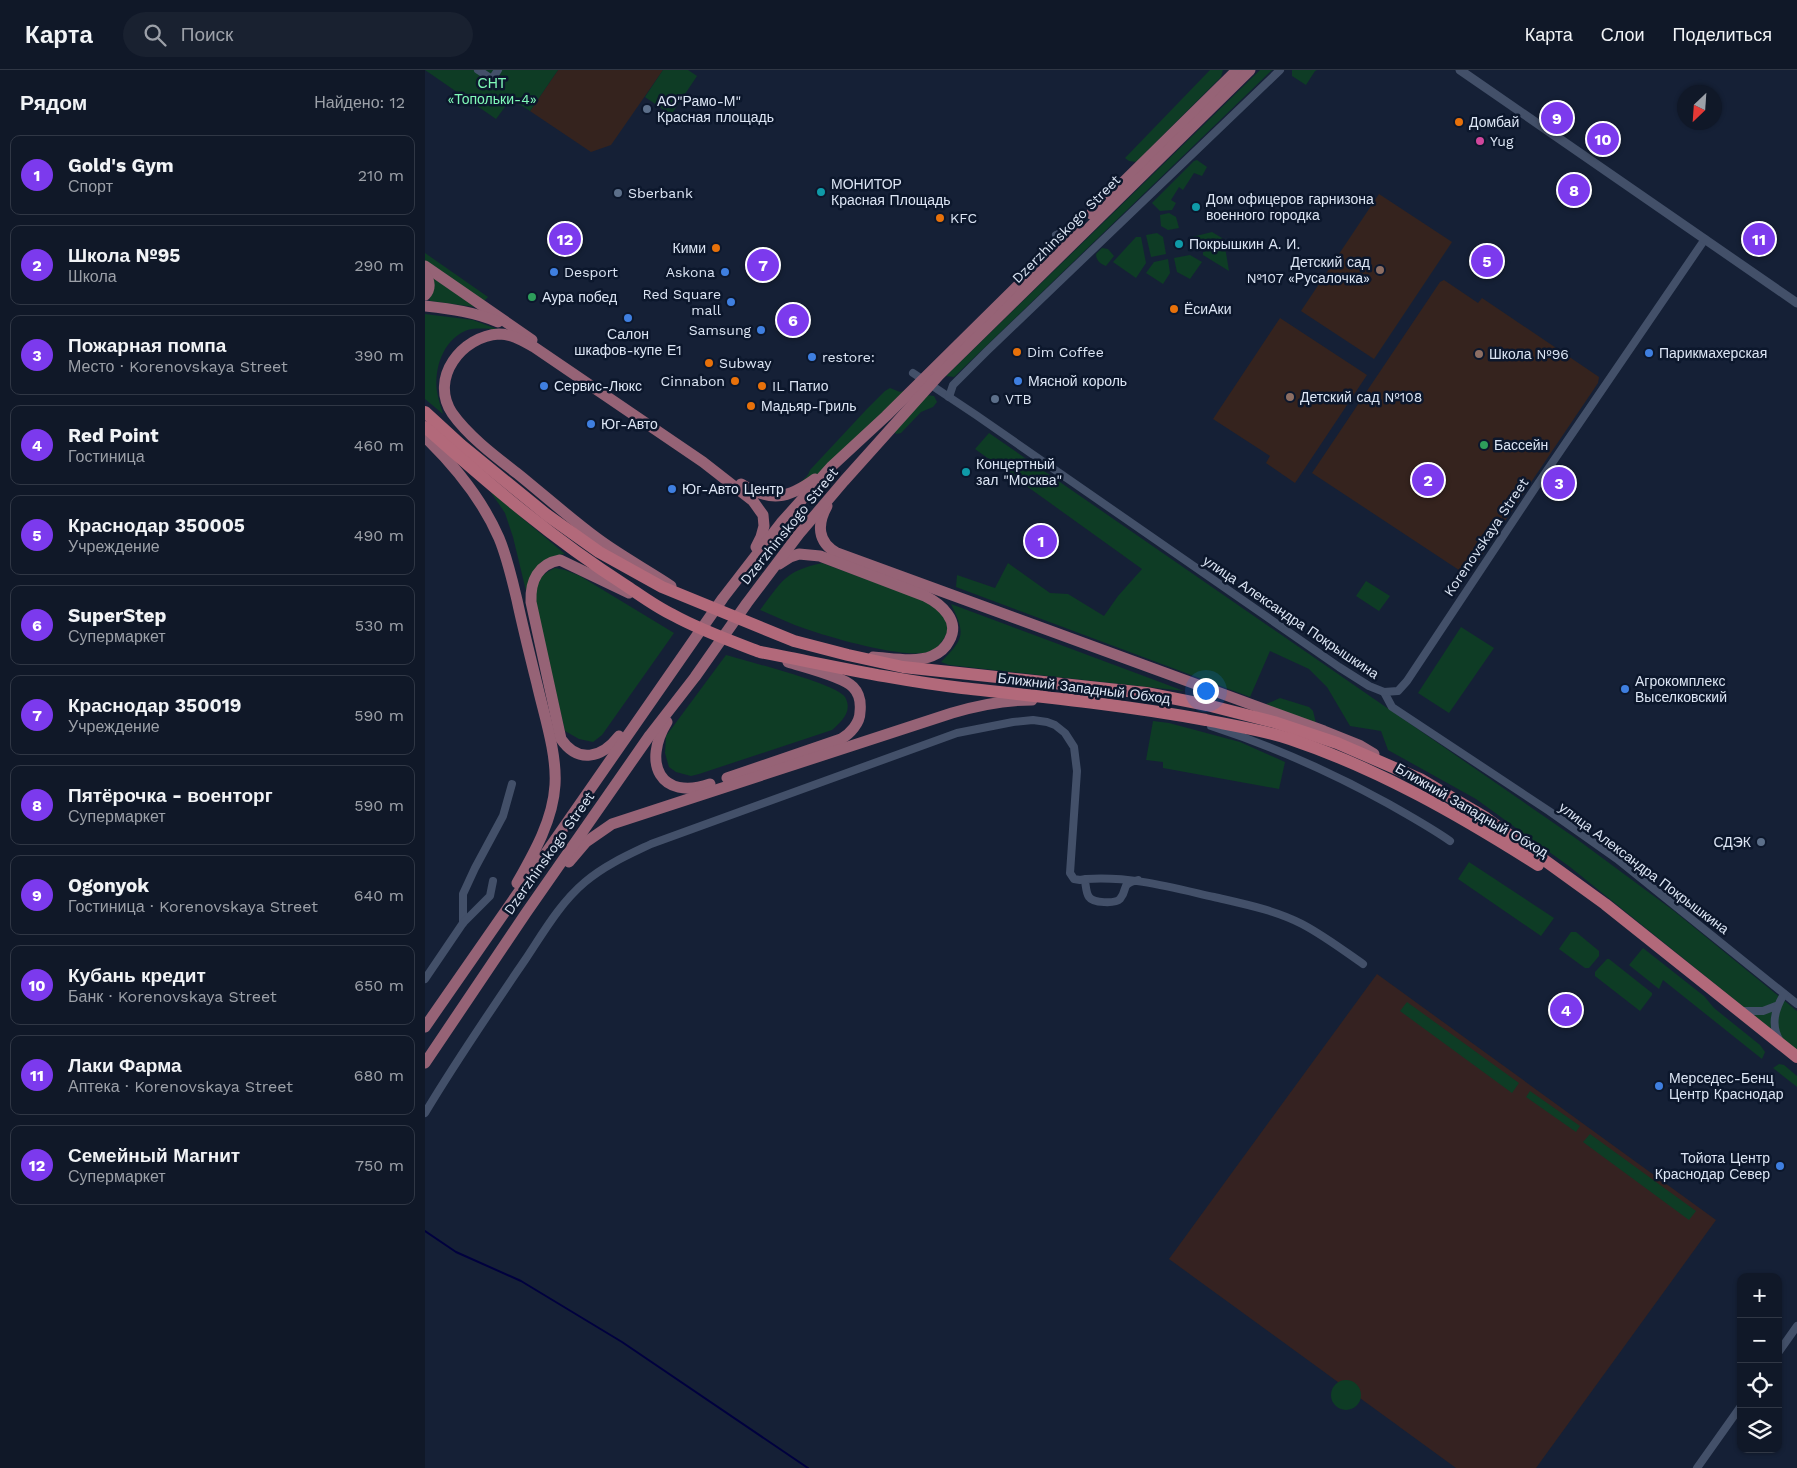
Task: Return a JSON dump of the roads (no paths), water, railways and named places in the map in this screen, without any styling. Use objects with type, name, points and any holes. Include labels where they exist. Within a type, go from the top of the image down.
[{"type":"highway","name":"Ближний Западный Обход","points":[[425,412],[461,445],[571,533],[662,587],[794,641],[848,655],[903,666],[1147,693],[1241,712],[1337,743],[1421,779],[1486,818],[1605,904],[1797,1057]]},
{"type":"highway","name":"Ближний Западный Обход","points":[[425,427],[532,519],[580,555],[671,615],[760,652],[914,682],[1168,713],[1243,727],[1288,738],[1340,757],[1393,781],[1490,835],[1556,877],[1672,963],[1797,1064]]},
{"type":"main road","name":"Dzerzhinskogo Street","points":[[426,1022],[483,944],[690,644],[781,523],[832,466],[886,416],[1237,70]]},
{"type":"main road","name":"Dzerzhinskogo Street","points":[[425,1063],[526,913],[650,735],[695,677],[769,574],[922,379],[1088,227],[1250,70]]},
{"type":"main road","points":[[425,266],[752,491],[771,496],[785,496],[808,484],[832,466]]},
{"type":"main road","points":[[425,274],[429,285],[425,295]]},
{"type":"main road","points":[[425,306],[461,310],[485,316],[509,326],[533,340]]},
{"type":"main road","points":[[693,600],[597,538],[500,459],[466,428],[447,403],[445,390],[446,375],[459,352],[484,337],[500,334],[519,339],[534,347],[703,462],[753,501],[763,515],[764,526],[761,537],[723,598]]},
{"type":"main road","points":[[425,438],[448,460],[462,477],[485,512],[500,540],[549,736],[555,770],[553,800],[541,837],[483,944]]},
{"type":"main road","points":[[834,491],[822,514],[819,529],[826,545],[837,553],[1324,731],[1359,745],[1421,779]]},
{"type":"main road","points":[[769,574],[782,561],[794,555],[809,554],[820,556],[925,596],[941,605],[952,620],[951,638],[942,649],[931,656],[909,658],[848,655]]},
{"type":"main road","points":[[671,615],[565,561],[560,560],[550,563],[539,571],[532,584],[531,602],[558,733],[567,748],[573,752],[585,755],[599,753],[609,748],[690,644]]},
{"type":"main road","points":[[695,677],[661,732],[655,752],[655,762],[660,775],[668,782],[677,786],[695,788],[703,786],[841,739],[847,735],[860,716],[861,705],[853,687],[845,681],[760,652]]},
{"type":"main road","points":[[526,913],[581,848],[612,824],[915,724],[980,705],[1061,699]]},
{"type":"street","points":[[479,70],[492,79],[498,70]]},
{"type":"street","points":[[949,396],[953,385],[987,351],[1280,70]]},
{"type":"street","points":[[1460,70],[1797,303]]},
{"type":"street","points":[[1056,235],[1080,225]]},
{"type":"street","name":"Korenovskaya Street","points":[[1385,692],[1398,691],[1407,681],[1705,239]]},
{"type":"street","name":"улица Александра Покрышкина","points":[[922,379],[1339,667],[1369,686],[1385,692],[1392,708],[1549,811],[1617,860],[1797,1004]]},
{"type":"street","points":[[1168,713],[1282,751],[1327,772],[1431,828],[1449,841]]},
{"type":"street","points":[[425,1113],[555,916],[573,893],[598,872],[615,861],[651,844],[957,733],[1013,722],[1033,720],[1055,725],[1065,733],[1074,747],[1077,771],[1070,873],[1074,879],[1138,880],[1246,904],[1286,916],[1318,933],[1363,964]]},
{"type":"street","points":[[463,924],[463,894],[503,816],[512,784]]},
{"type":"street","points":[[1086,879],[1088,896],[1094,901],[1115,901],[1120,898],[1128,883],[1138,880]]},
{"type":"street","points":[[425,979],[463,924],[490,896],[493,881]]},
{"type":"street","points":[[1784,994],[1776,1006],[1774,1021],[1778,1037],[1784,1047]]},
{"type":"street","points":[[1739,1011],[1763,1012],[1776,1006]]},
{"type":"street","points":[[1782,1347],[1797,1326]]},
{"type":"street","points":[[1697,1468],[1740,1408]]},
{"type":"waterway","points":[[425,1231],[456,1252],[521,1281],[622,1342],[808,1468]]},
{"type":"place","name":"АО\"Рамо-М\" Красная площадь","points":[[647,109]]},
{"type":"place","name":"Ogonyok","points":[[1557,118]]},
{"type":"place","name":"Домбай","points":[[1459,122]]},
{"type":"place","name":"Кубань кредит","points":[[1603,139]]},
{"type":"place","name":"Yug","points":[[1480,141]]},
{"type":"place","name":"Пятёрочка - военторг","points":[[1574,190]]},
{"type":"place","name":"МОНИТОР Красная Площадь","points":[[821,192]]},
{"type":"place","name":"Sberbank","points":[[618,193]]},
{"type":"place","name":"Дом офицеров гарнизона военного городка","points":[[1196,207]]},
{"type":"place","name":"KFC","points":[[940,218]]},
{"type":"place","name":"Семейный Магнит","points":[[565,239]]},
{"type":"place","name":"Лаки Фарма","points":[[1759,239]]},
{"type":"place","name":"Покрышкин А. И.","points":[[1179,244]]},
{"type":"place","name":"Кими","points":[[716,248]]},
{"type":"place","name":"Краснодар 350005","points":[[1487,261]]},
{"type":"place","name":"Краснодар 350019","points":[[763,265]]},
{"type":"place","name":"Детский сад №107 «Русалочка»","points":[[1380,270]]},
{"type":"place","name":"Desport","points":[[554,272]]},
{"type":"place","name":"Askona","points":[[725,272]]},
{"type":"place","name":"Аура побед","points":[[532,297]]},
{"type":"place","name":"Red Square mall","points":[[731,302]]},
{"type":"place","name":"ЁсиАки","points":[[1174,309]]},
{"type":"place","name":"Салон шкафов-купе Е1","points":[[628,318]]},
{"type":"place","name":"SuperStep","points":[[793,320]]},
{"type":"place","name":"Samsung","points":[[761,330]]},
{"type":"place","name":"Dim Coffee","points":[[1017,352]]},
{"type":"place","name":"Парикмахерская","points":[[1649,353]]},
{"type":"place","name":"Школа №96","points":[[1479,354]]},
{"type":"place","name":"restore:","points":[[812,357]]},
{"type":"place","name":"Subway","points":[[709,363]]},
{"type":"place","name":"Cinnabon","points":[[735,381]]},
{"type":"place","name":"Мясной король","points":[[1018,381]]},
{"type":"place","name":"Сервис-Люкс","points":[[544,386]]},
{"type":"place","name":"IL Патио","points":[[762,386]]},
{"type":"place","name":"Детский сад №108","points":[[1290,397]]},
{"type":"place","name":"VTB","points":[[995,399]]},
{"type":"place","name":"Мадьяр-Гриль","points":[[751,406]]},
{"type":"place","name":"Юг-Авто","points":[[591,424]]},
{"type":"place","name":"Бассейн","points":[[1484,445]]},
{"type":"place","name":"Концертный зал \"Москва\"","points":[[966,472]]},
{"type":"place","name":"Школа №95","points":[[1428,480]]},
{"type":"place","name":"Пожарная помпа","points":[[1559,483]]},
{"type":"place","name":"Юг-Авто Центр","points":[[672,489]]},
{"type":"place","name":"Gold's Gym","points":[[1041,541]]},
{"type":"place","name":"Агрокомплекс Выселковский","points":[[1625,689]]},
{"type":"place","name":"СДЭК","points":[[1761,842]]},
{"type":"place","name":"Red Point","points":[[1566,1010]]},
{"type":"place","name":"Мерседес-Бенц Центр Краснодар","points":[[1659,1086]]},
{"type":"place","name":"Тойота Центр Краснодар Север","points":[[1780,1166]]},
{"type":"park label","name":"СНТ «Топольки-4»","points":[[492,92]]}]
